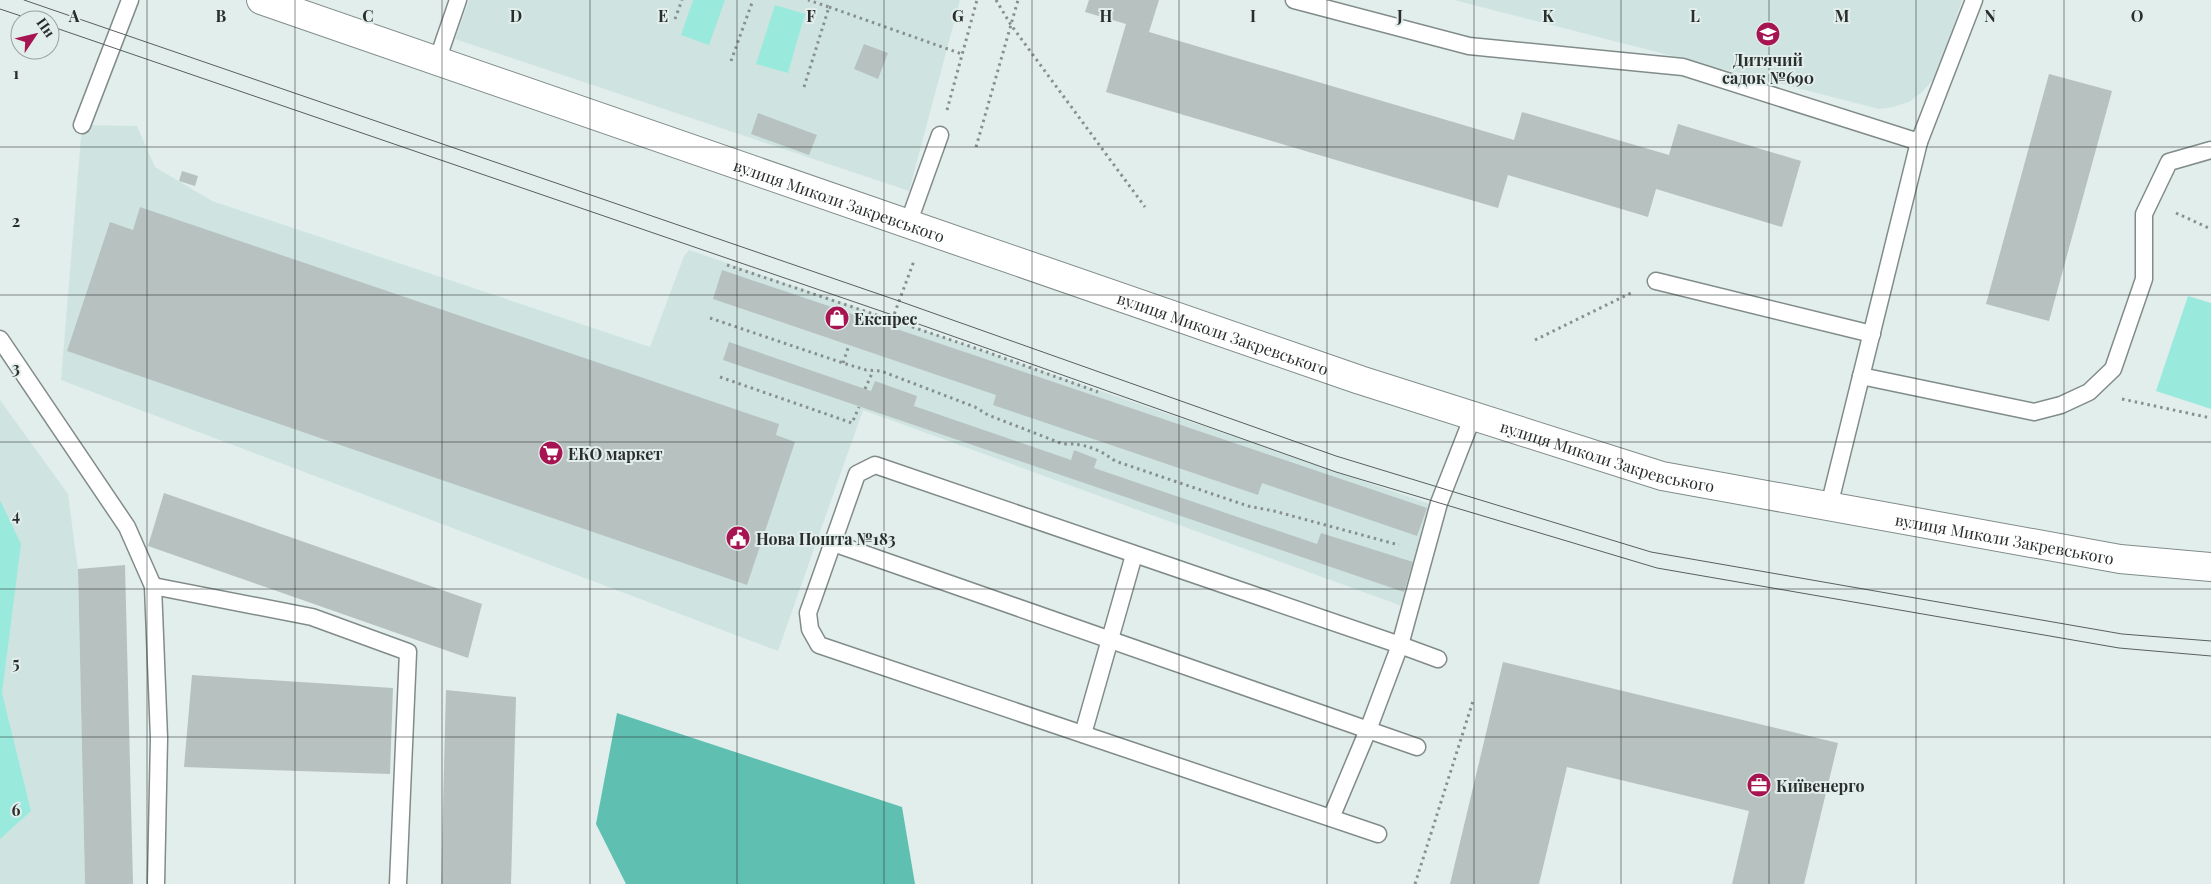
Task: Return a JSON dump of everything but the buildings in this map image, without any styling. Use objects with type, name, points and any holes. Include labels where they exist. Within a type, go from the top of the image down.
[{"type":"street","name":"вулиця Миколи Закревського","points":[[260,0],[1360,380],[1662,476],[2120,559],[2211,567]]},
{"type":"lane","points":[[82,125],[130,0]]},
{"type":"lane","points":[[437,61],[458,0]]},
{"type":"lane","points":[[1294,0],[1469,46],[1683,67],[1919,142]]},
{"type":"lane","points":[[1829,506],[1919,142],[1974,0]]},
{"type":"lane","points":[[908,224],[940,135]]},
{"type":"lane","points":[[1862,376],[2034,412],[2061,406],[2089,392],[2113,369],[2144,279],[2144,214],[2169,162],[2211,150]]},
{"type":"lane","points":[[1656,281],[1872,334]]},
{"type":"lane","points":[[0,339],[127,527],[153,586],[159,738],[156,884]]},
{"type":"lane","points":[[1332,818],[1400,645],[1440,503],[1473,416]]},
{"type":"lane","points":[[1378,834],[819,645],[810,629],[808,613],[857,474],[875,465],[1438,658]]},
{"type":"lane","points":[[833,542],[1417,747]]},
{"type":"lane","points":[[1083,734],[1134,555]]},
{"type":"lane","points":[[153,586],[312,617],[408,652],[398,884]]},
{"type":"path","points":[[675,19],[682,0]]},
{"type":"path","points":[[731,61],[753,0]]},
{"type":"path","points":[[808,0],[962,54]]},
{"type":"path","points":[[940,135],[977,0]]},
{"type":"path","points":[[996,0],[1011,25],[1145,207]]},
{"type":"path","points":[[976,147],[1018,0]]},
{"type":"path","points":[[804,86],[829,7]]},
{"type":"path","points":[[2150,201],[2211,228]]},
{"type":"path","points":[[728,265],[1098,392]]},
{"type":"path","points":[[1535,340],[1656,281]]},
{"type":"path","points":[[859,316],[861,310]]},
{"type":"path","points":[[710,318],[843,363],[873,371],[881,371],[1064,444],[1073,444],[1102,451],[1115,462],[1248,506],[1274,511],[1426,553]]},
{"type":"path","points":[[843,363],[849,345]]},
{"type":"path","points":[[865,389],[873,371]]},
{"type":"path","points":[[720,377],[852,423],[859,407]]},
{"type":"path","points":[[2089,392],[2211,418]]},
{"type":"path","points":[[1415,884],[1473,701]]},
{"type":"shaded area","points":[[469,0],[960,0],[909,191],[455,39]]},
{"type":"shaded area","points":[[693,0],[725,0],[709,45],[681,35]]},
{"type":"shaded area","name":"Дитячий садок №690","points":[[1454,0],[1962,0],[1941,67],[1934,79],[1909,102],[1879,109]]},
{"type":"shaded area","points":[[775,5],[805,14],[788,73],[756,64]]},
{"type":"shaded area","points":[[82,125],[137,126],[155,167],[212,201],[650,347],[684,256],[689,250],[1433,505],[1402,606],[863,410],[778,651],[61,380]]},
{"type":"shaded area","points":[[2188,296],[2211,303],[2211,409],[2156,391]]},
{"type":"shaded area","points":[[0,400],[68,494],[78,570],[85,884],[0,884]]},
{"type":"shaded area","points":[[0,500],[21,544],[2,693],[31,811],[0,839]]},
{"type":"shaded area","points":[[617,713],[902,807],[915,884],[626,884],[596,824]]},
{"type":"tram line","points":[[24,0],[899,301],[1336,456],[1651,552],[2122,634],[2211,641]]},
{"type":"tram line","points":[[0,9],[10,12]]},
{"type":"tram line","points":[[60,29],[910,321],[1336,472],[1657,568],[2119,648],[2211,656]]},
{"type":"place","name":"Дитячий садок №690","points":[[1768,34]]},
{"type":"place","name":"Експрес","points":[[837,318]]},
{"type":"place","name":"ЕКО маркет","points":[[551,453]]},
{"type":"place","name":"Нова Пошта №183","points":[[738,538]]},
{"type":"place","name":"Київенерго","points":[[1759,785]]}]
